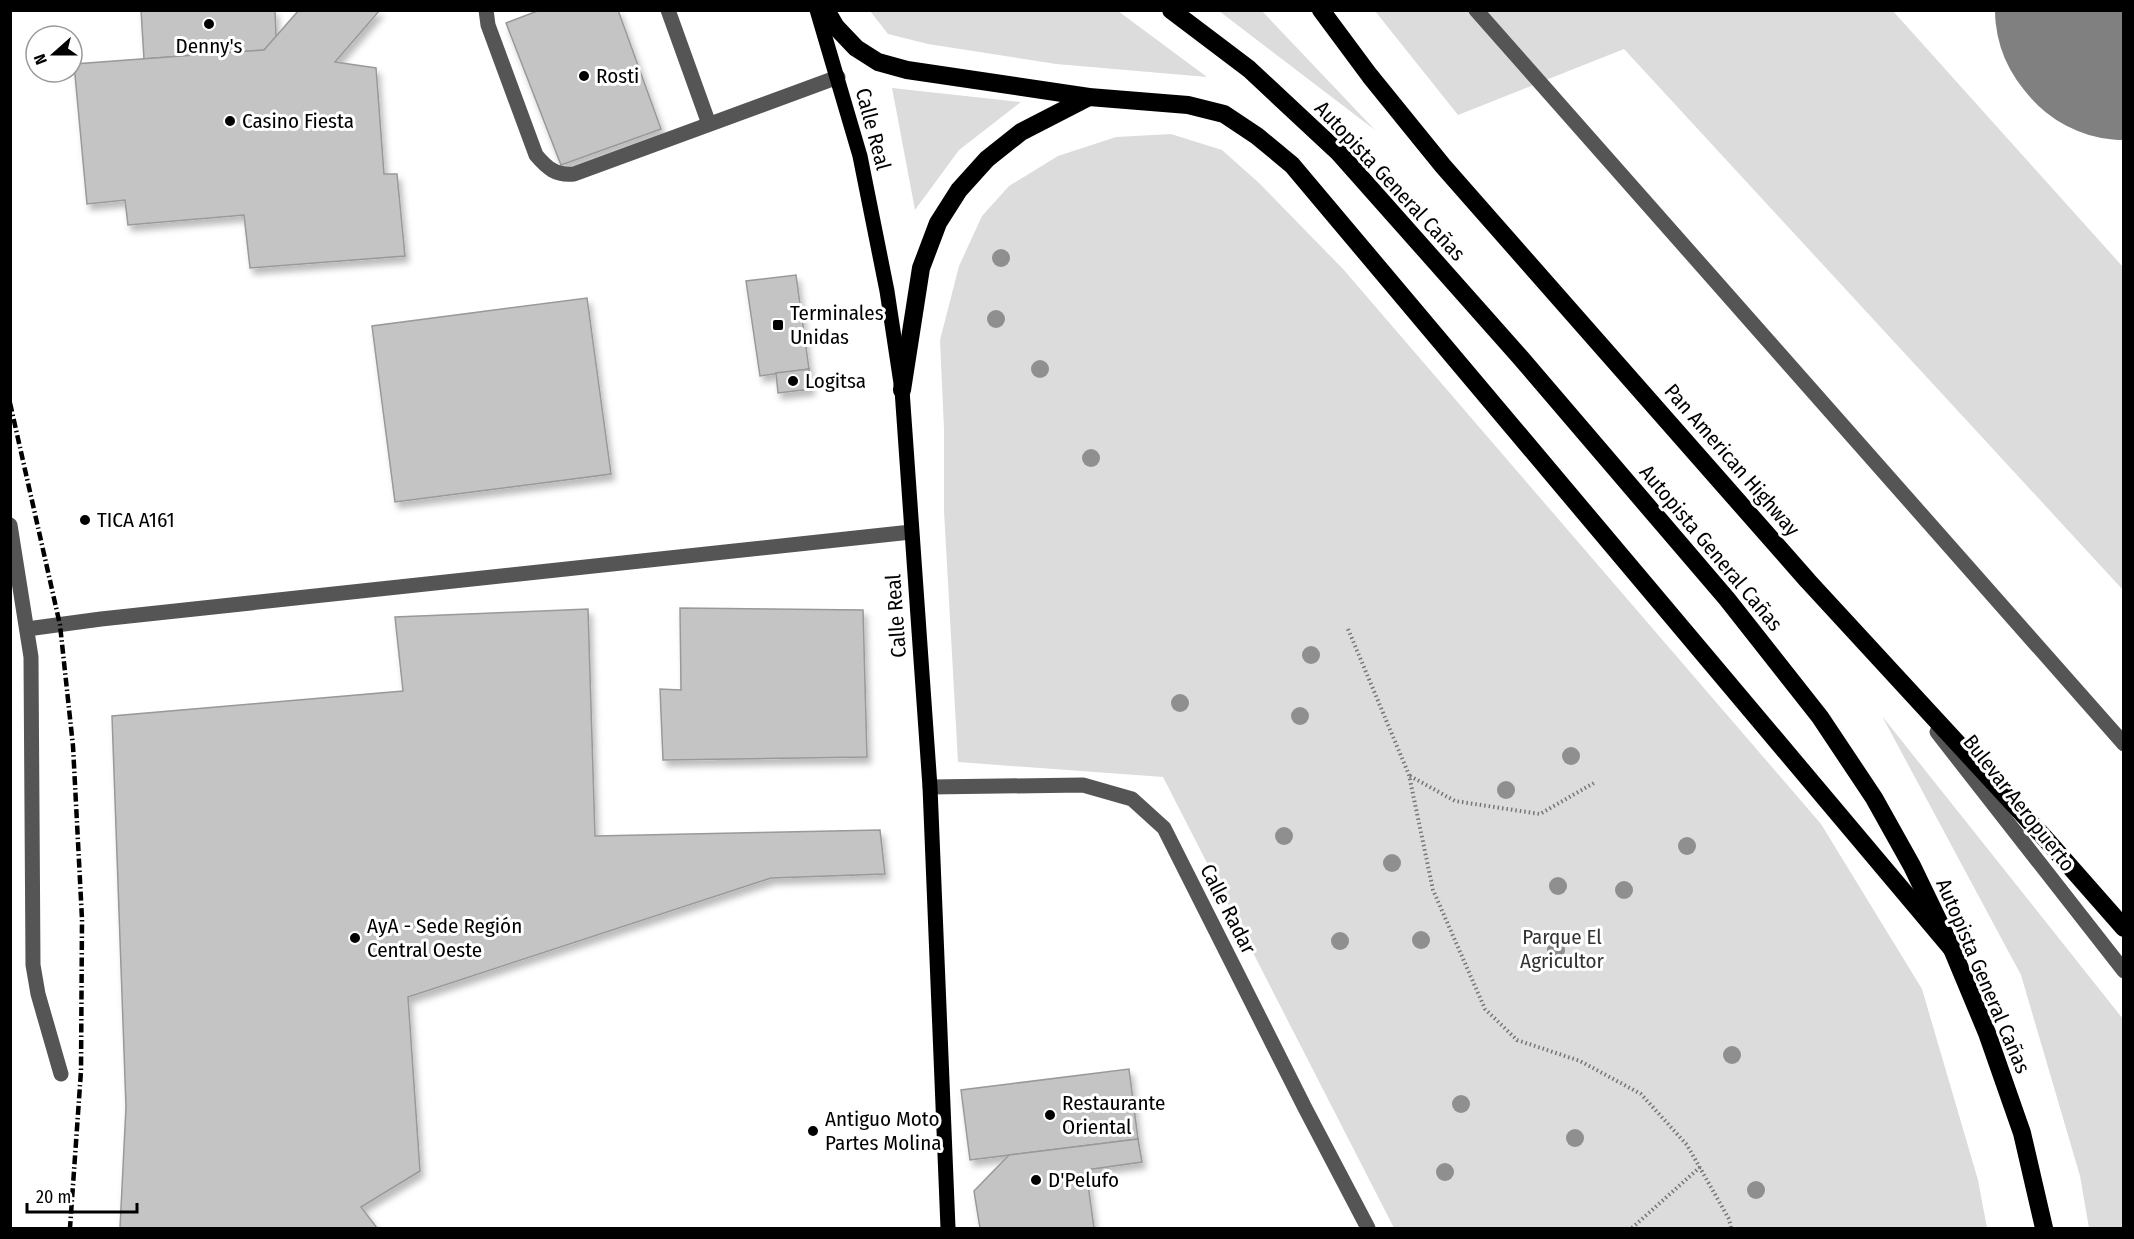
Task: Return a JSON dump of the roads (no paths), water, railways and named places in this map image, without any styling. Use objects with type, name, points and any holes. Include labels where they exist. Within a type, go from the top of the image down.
[{"type":"highway","points":[[826,10],[836,27],[856,48],[878,62],[907,70],[1089,97],[1188,105],[1224,114],[1257,136],[1292,165],[1952,949]]},
{"type":"highway","name":"Autopista General Cañas","points":[[1171,10],[1248,69],[1339,153],[1520,357],[1727,599],[1820,717],[1874,798],[1912,866],[1952,949],[1987,1033],[2022,1133],[2044,1228]]},
{"type":"highway","points":[[1309,10],[1370,76]]},
{"type":"highway","name":"Pan American Highway","points":[[1321,10],[1370,76],[1443,166],[1800,572],[2043,836],[2124,928]]},
{"type":"highway","points":[[902,390],[921,268],[938,223],[959,190],[987,159],[1021,132],[1089,97]]},
{"type":"main road","name":"Calle Real","points":[[817,10],[861,156],[887,291],[902,390],[930,787],[948,1228]]},
{"type":"street","points":[[486,10],[488,25],[536,155],[547,168],[561,176],[574,174],[838,77]]},
{"type":"street","points":[[668,10],[709,124]]},
{"type":"street","points":[[1476,10],[2124,744]]},
{"type":"street","points":[[10,525],[31,657],[33,965],[38,994],[61,1074]]},
{"type":"street","points":[[27,629],[113,617],[911,532]]},
{"type":"street","name":"Bulevar Aeropuerto","points":[[1881,660],[2124,971]]},
{"type":"street","name":"Calle Radar","points":[[930,787],[1083,784],[1132,799],[1164,828],[1368,1228]]},
{"type":"railway","points":[[10,403],[60,625],[73,746],[82,919],[81,1071],[70,1228]]},
{"type":"place","name":"Denny's","points":[[209,24]]},
{"type":"place","name":"Rosti","points":[[584,76]]},
{"type":"place","name":"Casino Fiesta","points":[[230,121]]},
{"type":"place","name":"Terminales Unidas","points":[[778,325]]},
{"type":"place","name":"Logitsa","points":[[793,381]]},
{"type":"place","name":"TICA A161","points":[[85,520]]},
{"type":"place","name":"AyA - Sede Región Central Oeste","points":[[355,938]]},
{"type":"place","name":"Restaurante Oriental","points":[[1050,1115]]},
{"type":"place","name":"Antiguo Moto Partes Molina","points":[[813,1131]]},
{"type":"place","name":"D'Pelufo","points":[[1036,1180]]},
{"type":"park label","name":"Parque El Agricultor","points":[[1562,949]]}]
